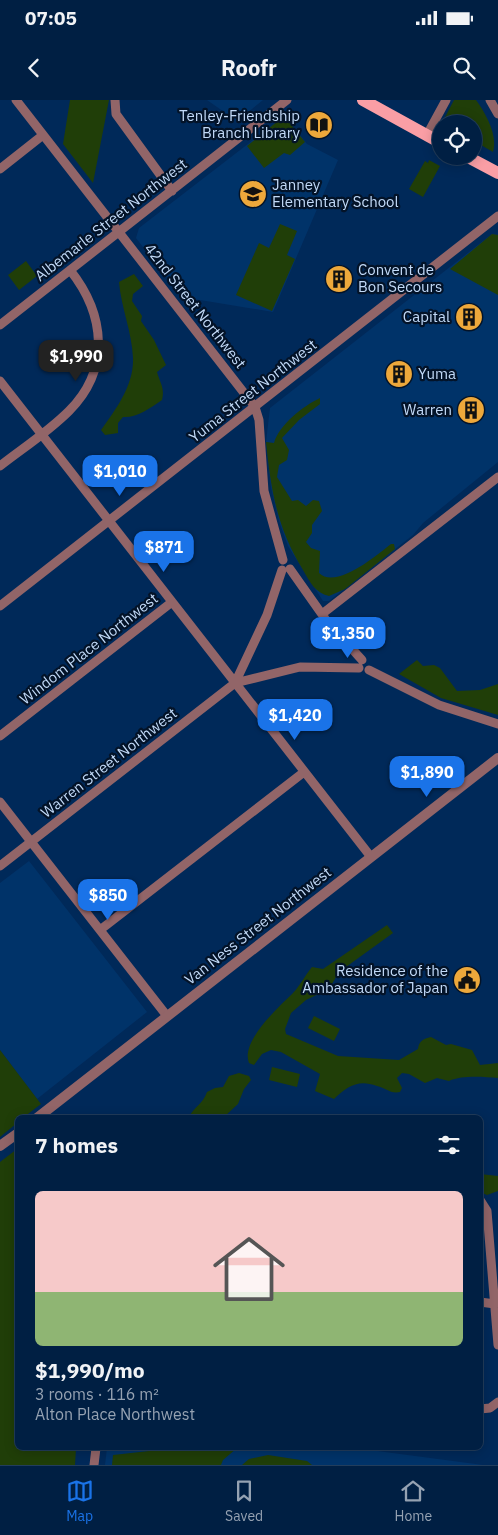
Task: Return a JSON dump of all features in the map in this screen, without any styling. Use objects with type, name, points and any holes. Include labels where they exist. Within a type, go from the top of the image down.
[{"type":"main road","points":[[363,100],[432,138]]},
{"type":"main road","points":[[482,164],[498,173]]},
{"type":"street","name":"42nd Street Northwest","points":[[16,100],[255,407],[259,420],[264,491],[283,560],[280,565],[286,569]]},
{"type":"street","points":[[115,100],[116,114],[172,191]]},
{"type":"street","name":"Albemarle Street Northwest","points":[[0,325],[287,100]]},
{"type":"street","points":[[427,135],[446,100]]},
{"type":"street","points":[[490,100],[498,114]]},
{"type":"street","points":[[0,168],[43,135]]},
{"type":"street","name":"Yuma Street Northwest","points":[[0,606],[498,216]]},
{"type":"street","points":[[0,466],[64,415],[80,397],[89,381],[97,356],[98,336],[94,308],[84,287],[70,270]]},
{"type":"street","points":[[0,381],[371,857]]},
{"type":"street","points":[[322,614],[498,477]]},
{"type":"street","points":[[286,569],[360,664],[363,672],[369,670],[445,707],[498,724]]},
{"type":"street","name":"Warren Street Northwest","points":[[234,683],[267,615],[286,569]]},
{"type":"street","name":"Windom Place Northwest","points":[[0,736],[172,602]]},
{"type":"street","name":"Warren Street Northwest","points":[[0,866],[234,683],[300,667],[360,664]]},
{"type":"street","name":"Van Ness Street Northwest","points":[[41,1115],[498,758]]},
{"type":"street","points":[[100,930],[304,772]]},
{"type":"street","points":[[0,802],[167,1016]]},
{"type":"street","points":[[0,1146],[15,1135]]},
{"type":"street","points":[[483,1203],[487,1211],[498,1345]]},
{"type":"street","points":[[483,1302],[495,1304]]},
{"type":"street","points":[[484,1409],[498,1402]]},
{"type":"street","points":[[94,1465],[96,1450]]},
{"type":"shaded area","points":[[207,100],[263,100],[237,121]]},
{"type":"shaded area","name":"Janney Elementary School","points":[[284,116],[307,144],[338,160],[273,312],[182,297],[136,238],[139,228]]},
{"type":"shaded area","points":[[492,234],[498,235],[498,462],[423,523],[413,535],[329,601],[323,601],[288,546],[279,521],[271,487],[266,442],[270,408]]},
{"type":"shaded area","points":[[29,861],[147,1012],[37,1099],[0,1050],[0,883]]},
{"type":"shaded area","points":[[107,1450],[370,1450],[483,1465],[105,1465]]},
{"type":"green space","points":[[70,100],[109,100],[93,183],[63,144]]},
{"type":"green space","points":[[454,100],[476,100],[487,118],[492,132],[494,139],[493,152],[482,146],[482,115],[446,115]]},
{"type":"green space","points":[[284,116],[305,142],[290,155],[284,153],[264,168],[247,146]]},
{"type":"green space","points":[[429,160],[432,162],[432,165],[440,166],[423,197],[409,189],[425,161],[428,163]]},
{"type":"green space","points":[[280,224],[297,231],[287,255],[295,259],[272,311],[236,295],[259,243],[269,248]]},
{"type":"green space","points":[[492,234],[498,235],[498,295],[450,269]]},
{"type":"green space","points":[[26,261],[37,276],[19,290],[8,275]]},
{"type":"green space","points":[[134,274],[143,286],[133,294],[132,301],[142,316],[141,321],[154,340],[166,365],[157,372],[163,389],[163,396],[162,400],[143,412],[123,417],[118,423],[118,433],[105,435],[101,430],[123,396],[133,368],[129,329],[119,282]]},
{"type":"green space","points":[[320,398],[320,404],[299,420],[282,438],[289,450],[287,460],[279,465],[277,477],[292,501],[298,500],[306,506],[313,500],[319,501],[322,511],[312,525],[312,533],[306,542],[311,548],[320,551],[319,573],[326,577],[346,574],[367,562],[391,544],[394,544],[395,549],[345,589],[329,596],[316,590],[287,539],[273,493],[266,442],[274,443],[281,430],[292,417]]},
{"type":"green space","points":[[417,660],[423,666],[434,665],[440,668],[457,691],[480,690],[498,684],[498,715],[441,698],[399,674]]},
{"type":"green space","points":[[387,925],[393,933],[339,972],[329,989],[306,1000],[291,1013],[285,1029],[286,1034],[338,1056],[399,1060],[418,1049],[422,1041],[431,1037],[446,1045],[451,1044],[472,1050],[480,1065],[498,1063],[498,1078],[467,1077],[449,1081],[437,1078],[425,1083],[409,1074],[402,1073],[397,1078],[402,1088],[400,1092],[391,1092],[364,1083],[349,1087],[334,1099],[315,1091],[320,1074],[281,1052],[271,1050],[262,1054],[254,1065],[249,1063],[250,1045],[256,1035],[271,1015],[296,990],[312,967],[323,969]]},
{"type":"green space","points":[[314,1016],[340,1029],[334,1041],[308,1028]]},
{"type":"green space","points":[[0,1050],[41,1104],[27,1115],[15,1115],[15,1125],[0,1137]]},
{"type":"green space","points":[[272,1067],[300,1074],[297,1087],[269,1080]]},
{"type":"green space","points":[[239,1073],[249,1076],[251,1080],[244,1089],[238,1104],[226,1115],[190,1115],[207,1092],[223,1087],[229,1076]]},
{"type":"green space","points":[[15,1151],[15,1450],[76,1450],[75,1465],[0,1465],[0,1162]]},
{"type":"green space","points":[[483,1174],[498,1176],[498,1191],[487,1195],[483,1193]]},
{"type":"green space","points":[[235,1450],[223,1460],[221,1465],[112,1465],[113,1455],[149,1451]]},
{"type":"green space","points":[[268,1455],[307,1461],[312,1465],[242,1465],[249,1459]]},
{"type":"place","name":"Tenley-Friendship Branch Library","points":[[319,125]]},
{"type":"place","name":"Janney Elementary School","points":[[253,194]]},
{"type":"place","name":"Convent de Bon Secours","points":[[339,279]]},
{"type":"place","name":"Capital","points":[[469,317]]},
{"type":"place","name":"Yuma","points":[[399,374]]},
{"type":"place","name":"Warren","points":[[471,410]]},
{"type":"place","name":"Residence of the Ambassador of Japan","points":[[467,980]]}]
